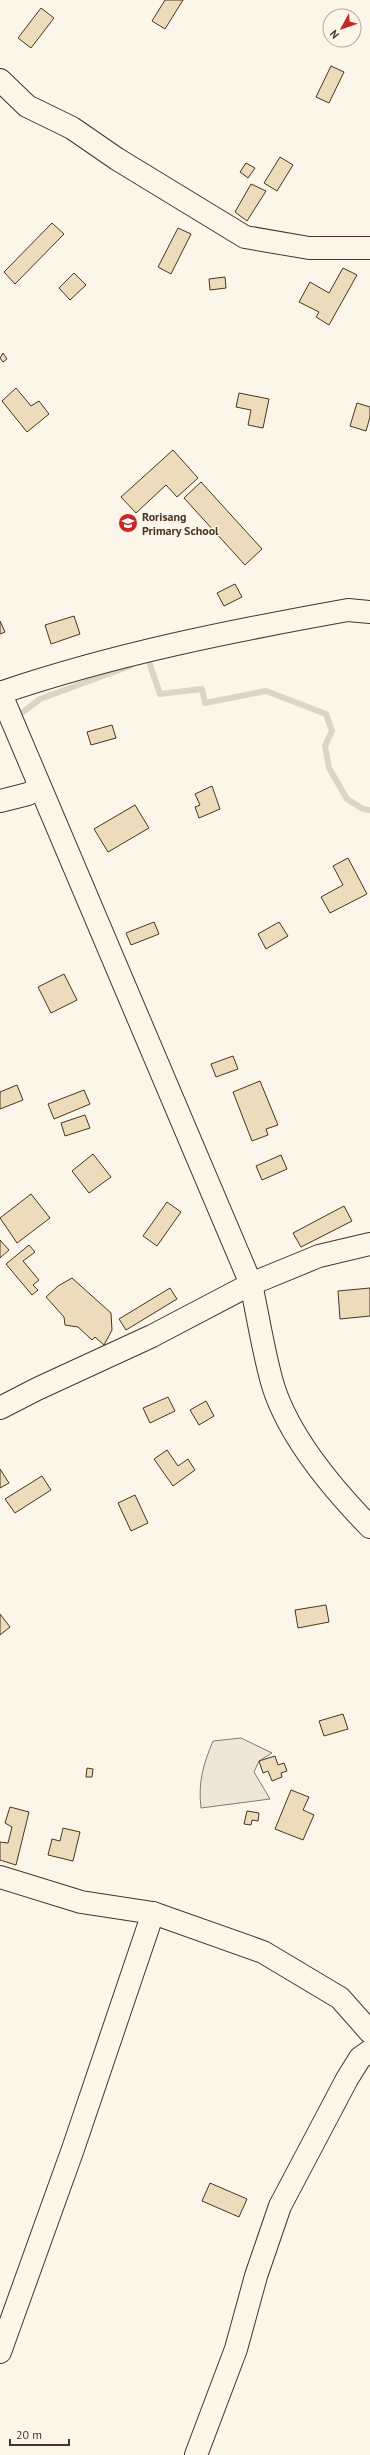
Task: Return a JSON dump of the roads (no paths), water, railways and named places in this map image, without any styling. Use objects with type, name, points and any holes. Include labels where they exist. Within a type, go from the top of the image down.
[{"type":"street","points":[[0,80],[27,106],[72,128],[117,159],[245,237],[308,248],[370,248]]},
{"type":"street","points":[[370,612],[348,610],[210,635],[54,674],[0,693],[251,1284],[272,1383],[290,1425],[344,1500],[370,1527]]},
{"type":"street","points":[[0,801],[28,794],[40,787]]},
{"type":"street","points":[[0,1408],[37,1389],[152,1336],[251,1284],[319,1256],[370,1244]]},
{"type":"street","points":[[0,1877],[81,1902],[153,1912],[269,1955],[340,1998],[370,2032]]},
{"type":"street","points":[[0,2352],[73,2149],[153,1912]]},
{"type":"street","points":[[196,2455],[236,2349],[256,2276],[280,2206],[347,2079],[360,2058],[370,2051]]},
{"type":"waterway","points":[[144,660],[148,659],[160,694],[202,689],[205,703],[266,691],[326,714],[332,731],[325,746],[329,768],[347,799],[363,809],[370,810]]},
{"type":"waterway","points":[[23,712],[40,699],[130,666]]},
{"type":"place","name":"Rorisang Primary School","points":[[128,523]]}]
